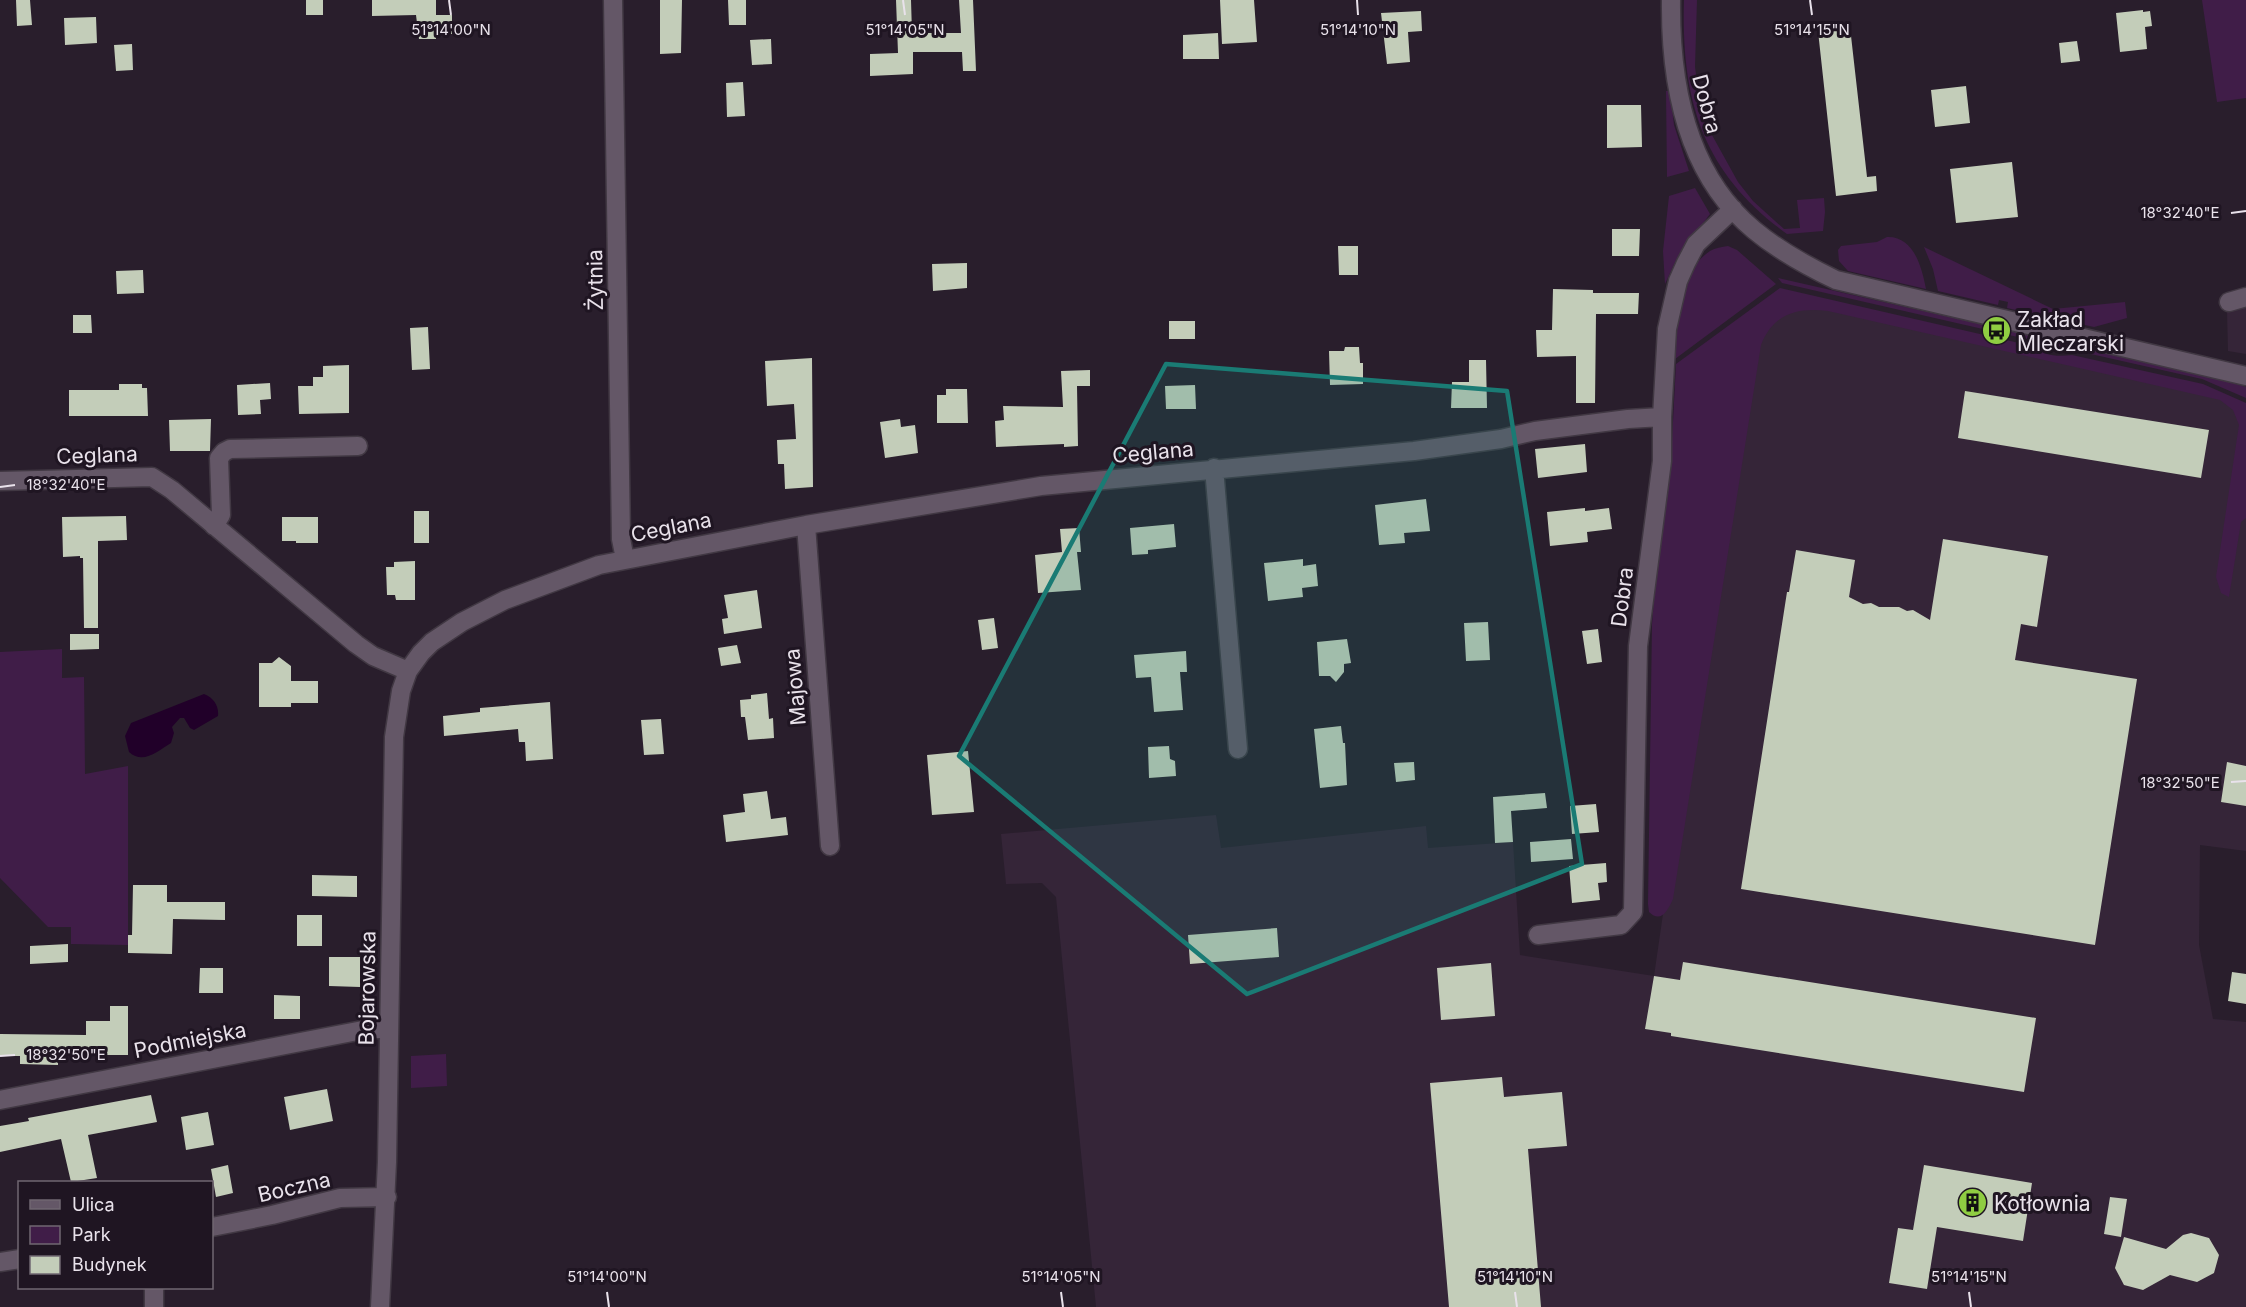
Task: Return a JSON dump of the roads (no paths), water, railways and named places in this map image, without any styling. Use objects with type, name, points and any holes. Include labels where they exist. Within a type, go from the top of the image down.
[{"type":"street","name":"Żytnia","points":[[614,0],[621,539],[626,559]]},
{"type":"street","name":"Dobra","points":[[1671,0],[1673,59],[1685,122],[1709,177],[1733,209],[1768,240],[1812,268],[1836,280],[2246,376]]},
{"type":"street","name":"Dobra","points":[[1538,935],[1621,926],[1633,912],[1638,646],[1662,461],[1667,329],[1678,281],[1696,244],[1733,209]]},
{"type":"street","name":"Ceglana","points":[[0,481],[152,477],[172,490],[356,644],[373,656],[408,671],[432,642],[479,612],[530,589],[576,572],[626,559],[806,525],[1041,486],[1414,451],[1501,439],[1535,431],[1662,417]]},
{"type":"street","points":[[214,526],[221,515],[219,459],[230,448],[358,446]]},
{"type":"street","name":"Ceglana","points":[[1214,468],[1238,749]]},
{"type":"street","name":"Majowa","points":[[806,525],[830,846]]},
{"type":"street","name":"Bojarowska","points":[[380,1307],[387,1197],[394,737],[401,691],[408,671]]},
{"type":"street","name":"Podmiejska","points":[[0,1100],[368,1029],[389,1029]]},
{"type":"street","name":"Boczna","points":[[213,1227],[340,1198],[387,1197]]},
{"type":"street","points":[[0,1262],[18,1259]]},
{"type":"street","points":[[154,1289],[154,1307]]},
{"type":"place","name":"Zakład Mleczarski","points":[[1996,331]]},
{"type":"place","name":"Kotłownia","points":[[1973,1203]]}]
